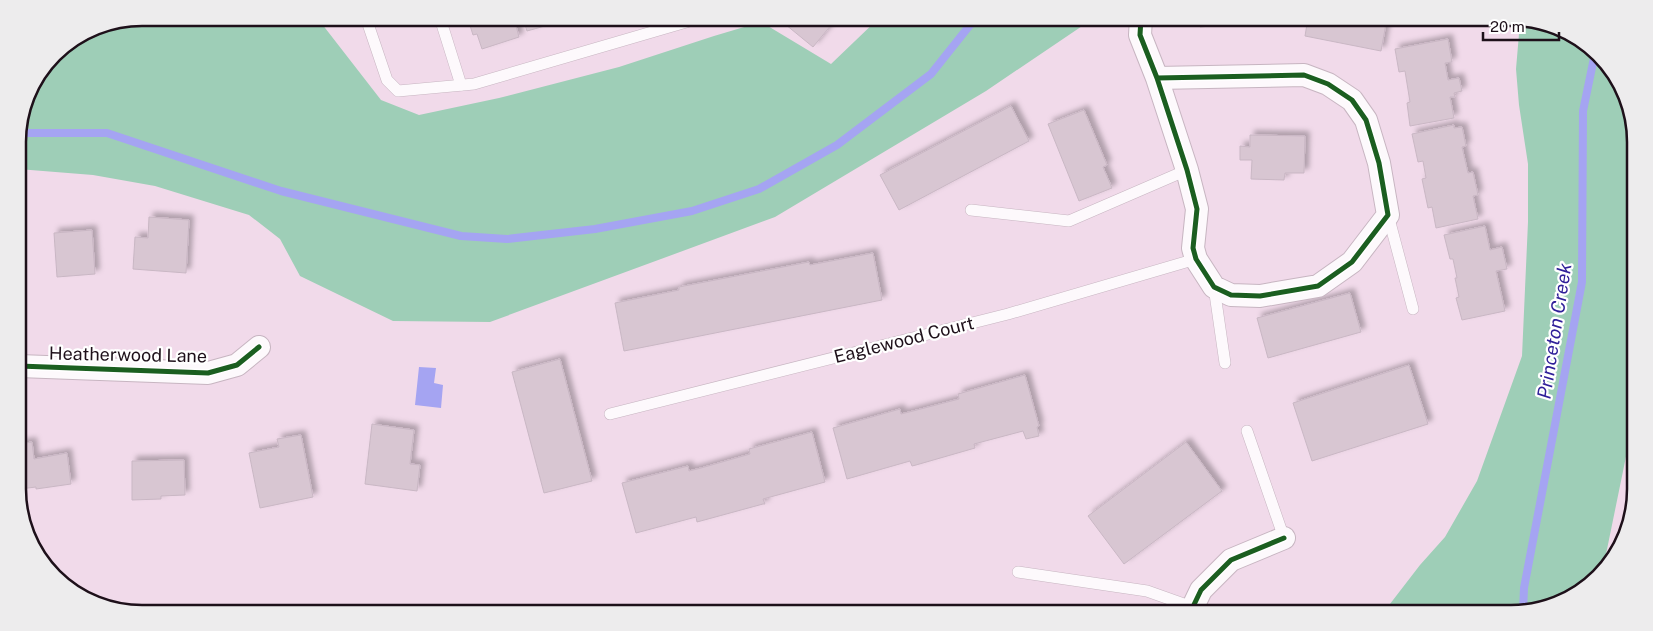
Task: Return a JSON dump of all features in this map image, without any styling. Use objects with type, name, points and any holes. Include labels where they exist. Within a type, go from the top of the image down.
[{"type":"street","points":[[1141,26],[1140,35],[1157,78],[1187,170],[1197,209],[1193,248],[1196,260],[1214,287],[1231,295],[1260,296],[1318,286],[1352,262],[1388,215],[1379,162],[1366,120],[1352,100],[1328,84],[1304,75],[1157,78]]},
{"type":"street","name":"Heatherwood Lane","points":[[26,366],[208,373],[237,365],[259,347]]},
{"type":"street","points":[[1194,605],[1201,590],[1231,560],[1284,538]]},
{"type":"lane","points":[[369,26],[387,80],[398,91],[474,84],[673,26]]},
{"type":"lane","points":[[443,26],[461,85]]},
{"type":"lane","points":[[971,210],[1069,222],[1187,170]]},
{"type":"lane","points":[[1388,215],[1413,309]]},
{"type":"lane","name":"Eaglewood Court","points":[[610,414],[1008,314],[1196,260]]},
{"type":"lane","points":[[1214,287],[1225,363]]},
{"type":"lane","points":[[1248,431],[1284,538]]},
{"type":"lane","points":[[1018,572],[1147,591],[1179,605]]},
{"type":"green space","points":[[324,26],[381,100],[419,115],[499,98],[619,67],[748,26],[768,26],[831,64],[871,26],[1082,26],[986,91],[775,217],[490,322],[393,321],[300,276],[280,239],[249,215],[155,186],[93,175],[26,170],[26,134],[30,112],[42,84],[66,55],[91,38],[105,32],[127,27]]},
{"type":"green space","points":[[1522,27],[1548,32],[1562,38],[1587,55],[1611,84],[1623,112],[1626,127],[1627,452],[1606,554],[1593,571],[1581,581],[1555,596],[1534,603],[1519,605],[1389,605],[1420,565],[1445,537],[1477,481],[1522,356],[1528,222],[1528,164],[1519,105],[1516,69],[1519,34]]},
{"type":"water","points":[[419,367],[436,368],[434,383],[443,385],[441,408],[415,405]]},
{"type":"building","points":[[470,26],[516,26],[519,37],[482,49],[477,34],[473,35]]},
{"type":"building","points":[[525,26],[545,26],[527,31]]},
{"type":"building","points":[[787,26],[830,26],[813,47]]},
{"type":"building","points":[[1307,26],[1386,26],[1381,51],[1305,36]]},
{"type":"building","points":[[1448,39],[1452,62],[1445,63],[1448,80],[1459,78],[1462,91],[1454,93],[1455,97],[1450,97],[1454,118],[1410,126],[1407,103],[1410,102],[1405,71],[1399,72],[1395,49]]},
{"type":"building","points":[[1011,106],[1029,141],[899,210],[880,175]]},
{"type":"building","points":[[1084,110],[1107,165],[1103,167],[1112,188],[1079,201],[1048,124]]},
{"type":"building","points":[[1454,125],[1454,128],[1462,127],[1466,146],[1462,147],[1468,173],[1473,172],[1478,195],[1473,196],[1478,219],[1436,228],[1432,207],[1428,208],[1422,179],[1426,178],[1423,161],[1418,162],[1412,134]]},
{"type":"building","points":[[1250,135],[1305,136],[1304,173],[1285,173],[1284,180],[1251,179],[1252,160],[1240,160],[1240,146],[1250,147]]},
{"type":"building","points":[[149,217],[189,220],[186,273],[133,269],[135,237],[148,238]]},
{"type":"building","points":[[1485,226],[1490,250],[1502,247],[1507,269],[1496,271],[1505,311],[1462,320],[1456,298],[1459,297],[1453,259],[1450,259],[1444,235]]},
{"type":"building","points":[[92,230],[95,274],[57,277],[54,233]]},
{"type":"building","points":[[873,253],[882,300],[624,351],[615,303],[679,290],[679,287],[809,262],[810,265]]},
{"type":"building","points":[[1350,293],[1361,332],[1268,358],[1257,318]]},
{"type":"building","points":[[560,359],[592,481],[544,493],[512,372]]},
{"type":"building","points":[[1409,365],[1428,424],[1312,461],[1293,403]]},
{"type":"building","points":[[1025,375],[1039,426],[1037,427],[1039,436],[1026,439],[1023,431],[974,444],[975,448],[916,465],[912,466],[910,461],[847,479],[833,428],[900,409],[901,414],[959,399],[958,394]]},
{"type":"building","points":[[372,424],[414,430],[410,464],[420,465],[417,491],[365,484]]},
{"type":"building","points":[[812,432],[825,482],[763,499],[765,504],[697,522],[696,517],[636,533],[622,483],[688,466],[689,471],[701,468],[750,454],[749,449]]},
{"type":"building","points":[[301,435],[313,497],[260,508],[249,453],[279,447],[277,439]]},
{"type":"building","points":[[32,442],[34,459],[67,453],[71,484],[36,489],[36,487],[26,488],[26,443]]},
{"type":"building","points":[[1186,442],[1222,491],[1124,564],[1088,516]]},
{"type":"building","points":[[184,460],[185,495],[161,496],[161,499],[132,500],[132,461]]},
{"type":"waterway","points":[[26,133],[107,133],[281,191],[461,236],[507,239],[595,229],[692,211],[759,189],[837,145],[931,74],[969,26]]},
{"type":"waterway","name":"Princeton Creek","points":[[1523,604],[1524,588],[1582,282],[1583,111],[1593,61]]},
{"type":"cycle path","points":[[1141,26],[1140,35],[1157,78]]},
{"type":"cycle path","points":[[1304,75],[1328,84],[1352,100],[1366,120],[1379,163],[1388,215],[1352,262],[1318,286],[1260,296],[1231,295],[1214,287],[1196,259],[1193,248],[1197,209],[1187,170],[1157,78],[1304,75]]},
{"type":"cycle path","points":[[26,366],[208,373],[237,365],[259,347]]},
{"type":"cycle path","points":[[1194,605],[1201,590],[1231,560],[1284,538]]}]
